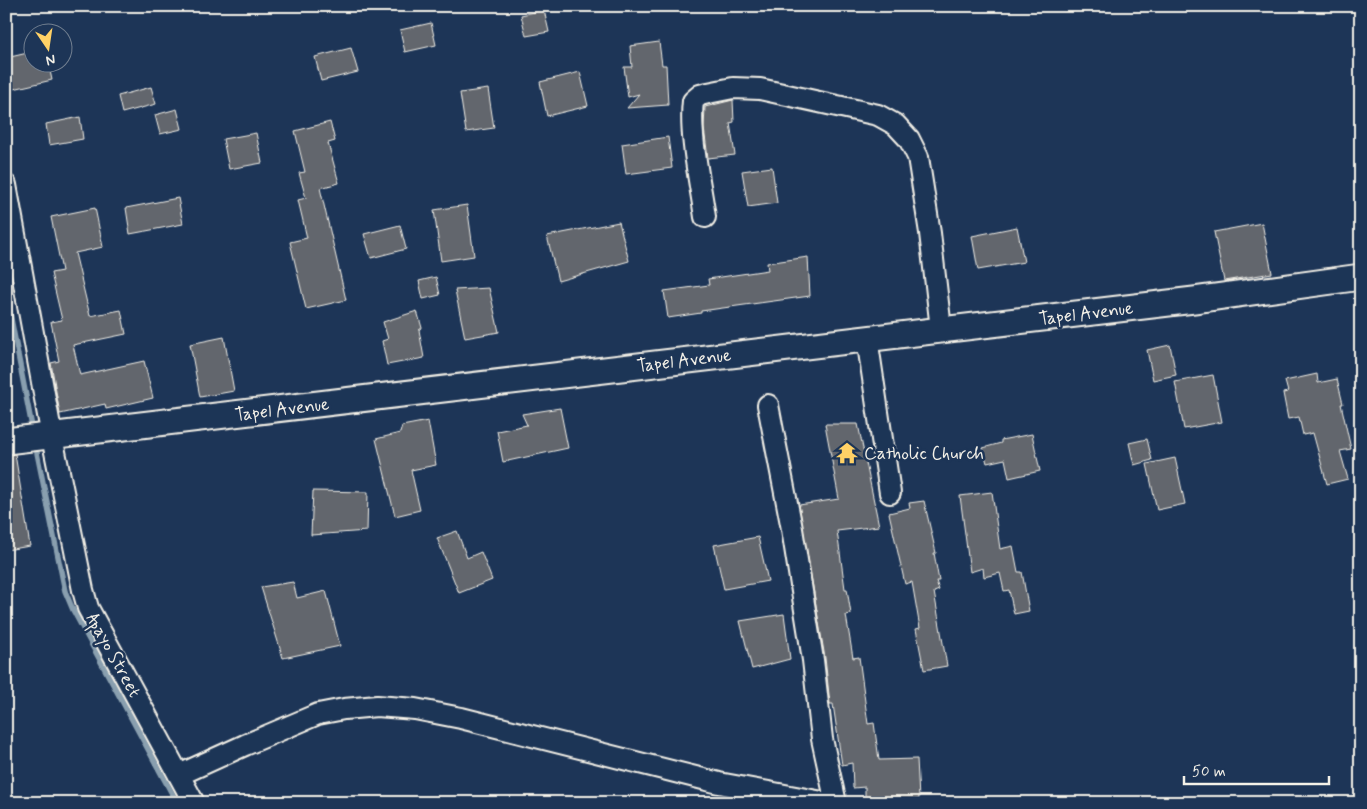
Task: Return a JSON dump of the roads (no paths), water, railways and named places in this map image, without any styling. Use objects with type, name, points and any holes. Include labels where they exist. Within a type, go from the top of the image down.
[{"type":"street","points":[[705,217],[694,139],[692,110],[694,101],[700,96],[733,88],[760,89],[878,115],[896,125],[909,139],[918,157],[930,233],[941,329]]},
{"type":"street","name":"Apayo Street","points":[[6,185],[52,437],[88,608],[194,803]]},
{"type":"street","name":"Tapel Avenue","points":[[6,441],[1194,300],[1361,277]]},
{"type":"street","points":[[867,338],[890,493]]},
{"type":"street","points":[[768,405],[792,529],[813,660],[822,740],[836,803]]},
{"type":"street","points":[[179,775],[318,714],[344,709],[378,706],[415,709],[461,718],[719,783],[828,803]]},
{"type":"waterway","points":[[6,293],[33,432]]},
{"type":"waterway","points":[[35,443],[65,591],[73,610],[177,803]]},
{"type":"place","name":"Catholic Church","points":[[847,453]]}]
